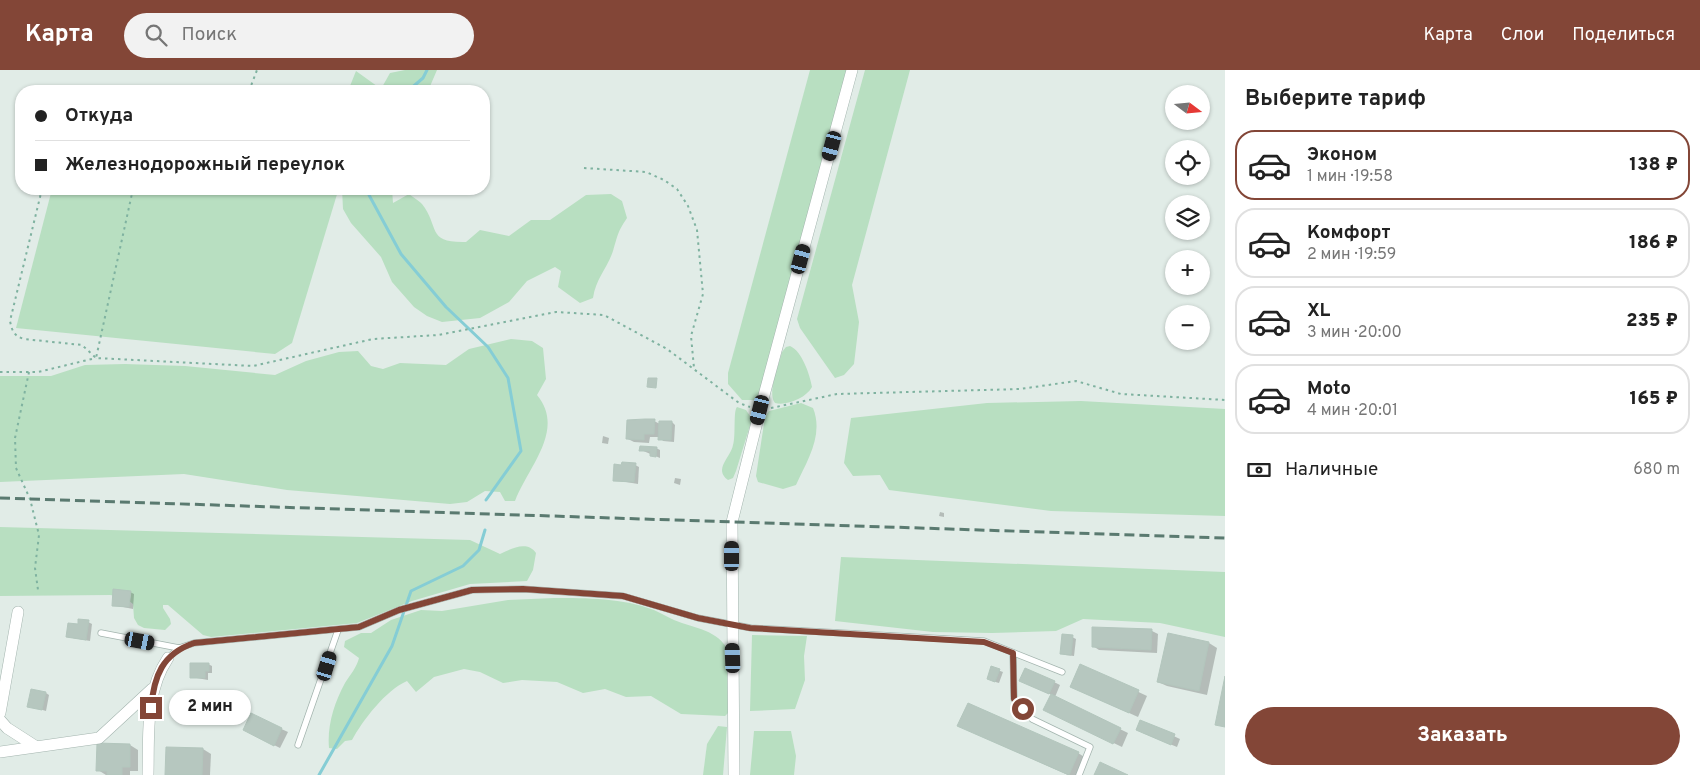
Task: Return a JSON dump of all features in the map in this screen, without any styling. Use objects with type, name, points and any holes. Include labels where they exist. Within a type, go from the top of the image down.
[{"type":"street","points":[[734,775],[732,522],[760,410],[852,70]]},
{"type":"street","points":[[0,713],[18,612]]},
{"type":"street","points":[[148,775],[152,688],[168,658]]},
{"type":"street","points":[[0,752],[99,738],[152,688]]},
{"type":"street","points":[[0,720],[7,728],[35,746]]},
{"type":"lane","points":[[168,658],[179,648],[194,643],[359,627],[399,610],[472,590],[515,589],[623,596],[698,618],[732,623],[750,628],[984,642],[1062,672]]},
{"type":"lane","points":[[298,745],[338,630]]},
{"type":"lane","points":[[100,633],[179,648]]},
{"type":"lane","points":[[1013,653],[1014,699],[1032,719],[1090,747],[1079,775]]},
{"type":"path","points":[[250,85],[256,70]]},
{"type":"path","points":[[584,168],[646,172],[664,180],[677,189],[688,206],[697,230],[703,294],[691,336],[694,368]]},
{"type":"path","points":[[41,195],[10,321],[12,331],[17,337],[24,339],[82,345],[96,358]]},
{"type":"path","points":[[96,358],[132,195]]},
{"type":"path","points":[[0,372],[38,372],[96,358],[253,366],[272,364],[372,340],[438,335],[556,312],[604,316],[667,349],[739,403],[760,410],[837,394],[1020,389],[1076,381],[1121,394],[1225,400]]},
{"type":"path","points":[[29,372],[15,438],[16,468],[30,499],[39,535],[35,568],[38,590]]},
{"type":"green space","points":[[405,70],[437,70],[431,85],[383,85],[390,73]]},
{"type":"green space","points":[[810,70],[848,70],[760,395],[755,400],[742,400],[728,384],[728,373]]},
{"type":"green space","points":[[865,70],[910,70],[852,285],[859,322],[854,364],[844,375],[835,378],[800,328],[797,319]]},
{"type":"green space","points":[[356,71],[375,85],[350,85]]},
{"type":"green space","points":[[611,194],[622,201],[627,218],[619,231],[611,257],[594,291],[593,298],[580,303],[558,287],[561,271],[555,267],[527,281],[509,302],[480,318],[442,322],[427,316],[414,307],[392,282],[381,257],[351,223],[343,209],[342,195],[392,195],[393,203],[410,195],[422,204],[439,236],[453,242],[466,242],[480,230],[509,236],[531,220],[550,220],[586,195]]},
{"type":"green space","points":[[50,195],[337,195],[292,343],[275,354],[16,328]]},
{"type":"green space","points":[[511,339],[532,341],[543,348],[546,379],[537,395],[545,408],[548,422],[542,448],[515,501],[505,501],[500,492],[485,491],[467,502],[450,504],[287,490],[184,474],[0,482],[0,376],[51,376],[85,365],[125,364],[185,366],[275,375],[306,361],[339,352],[358,351],[371,366],[383,369],[400,363],[446,365],[469,349]]},
{"type":"green space","points":[[790,346],[802,358],[812,387],[805,395],[796,400],[780,404],[775,403],[772,392],[774,378],[782,352],[786,347]]},
{"type":"green space","points":[[1081,401],[1225,409],[1225,516],[1051,511],[889,490],[880,475],[853,476],[844,463],[851,418],[987,403]]},
{"type":"green space","points":[[801,403],[813,408],[817,428],[813,448],[796,485],[783,489],[758,482],[756,476],[765,417],[769,411]]},
{"type":"green space","points":[[737,407],[746,410],[752,419],[736,471],[733,478],[728,480],[722,472],[722,467],[733,445]]},
{"type":"green space","points":[[0,527],[470,540],[500,554],[524,546],[536,553],[533,570],[527,581],[470,584],[412,601],[357,623],[211,637],[203,635],[168,605],[163,605],[163,608],[171,624],[165,630],[144,628],[138,625],[134,618],[133,604],[124,597],[110,595],[0,596]]},
{"type":"green space","points":[[841,557],[1225,572],[1225,637],[1160,623],[1083,619],[1056,631],[992,633],[933,632],[835,621]]},
{"type":"green space","points":[[554,598],[630,603],[654,610],[674,620],[712,634],[724,644],[729,652],[731,710],[725,716],[681,714],[651,696],[626,697],[605,689],[583,693],[557,682],[522,680],[503,683],[480,672],[464,669],[434,677],[416,692],[407,681],[399,685],[376,706],[352,740],[345,741],[337,749],[329,748],[330,723],[335,707],[341,691],[359,658],[344,647],[345,641],[361,633],[371,633],[391,620],[421,610],[442,611],[508,600]]},
{"type":"green space","points":[[752,635],[807,636],[804,656],[805,680],[795,709],[750,711]]},
{"type":"green space","points":[[718,726],[727,727],[723,775],[703,775],[707,744]]},
{"type":"green space","points":[[754,731],[791,731],[796,756],[794,775],[750,775]]},
{"type":"building","points":[[648,378],[657,378],[656,388],[647,387]]},
{"type":"building","points":[[655,419],[654,434],[644,434],[644,440],[626,439],[627,420]]},
{"type":"building","points":[[659,421],[672,421],[671,440],[658,440]]},
{"type":"building","points":[[640,446],[657,447],[656,457],[650,456],[650,451],[639,451]]},
{"type":"building","points":[[622,462],[636,463],[634,482],[613,481],[614,464],[621,465]]},
{"type":"building","points":[[113,589],[131,591],[129,607],[112,606]]},
{"type":"building","points":[[78,619],[89,620],[86,640],[66,637],[68,623],[78,624]]},
{"type":"building","points":[[1092,627],[1152,629],[1151,650],[1092,647]]},
{"type":"building","points":[[1168,633],[1209,642],[1199,691],[1157,682]]},
{"type":"building","points":[[1062,634],[1073,635],[1071,655],[1060,654]]},
{"type":"building","points":[[190,663],[209,663],[209,671],[205,671],[205,678],[190,678]]},
{"type":"building","points":[[1080,664],[1139,690],[1129,713],[1070,687]]},
{"type":"building","points":[[991,666],[1000,669],[995,682],[987,679]]},
{"type":"building","points":[[1025,668],[1055,681],[1049,694],[1019,681]]},
{"type":"building","points":[[1225,676],[1225,727],[1215,725]]},
{"type":"building","points":[[31,689],[46,692],[42,710],[27,707]]},
{"type":"building","points":[[1051,694],[1121,728],[1113,744],[1043,710]]},
{"type":"building","points":[[968,703],[1079,752],[1069,775],[957,726]]},
{"type":"building","points":[[251,713],[282,728],[274,746],[243,730]]},
{"type":"building","points":[[1140,720],[1175,734],[1171,745],[1136,730]]},
{"type":"building","points":[[97,743],[130,744],[130,767],[122,767],[122,775],[107,775],[107,771],[96,771]]},
{"type":"building","points":[[166,747],[203,748],[202,775],[165,775]]},
{"type":"building","points":[[1100,762],[1128,775],[1094,775]]},
{"type":"waterway","points":[[415,85],[423,78],[427,70]]},
{"type":"waterway","points":[[369,195],[401,254],[446,307],[488,347],[508,378],[521,451],[486,500]]},
{"type":"waterway","points":[[319,775],[392,646],[411,591],[463,566],[479,550],[485,530]]},
{"type":"railway","points":[[0,498],[1225,538]]},
{"type":"route","points":[[151,708],[152,688],[168,658],[179,648],[194,643],[359,627],[399,610],[472,590],[523,589],[623,596],[646,601],[698,618],[732,623],[750,628],[984,642],[1013,653],[1014,699],[1023,709]]}]
